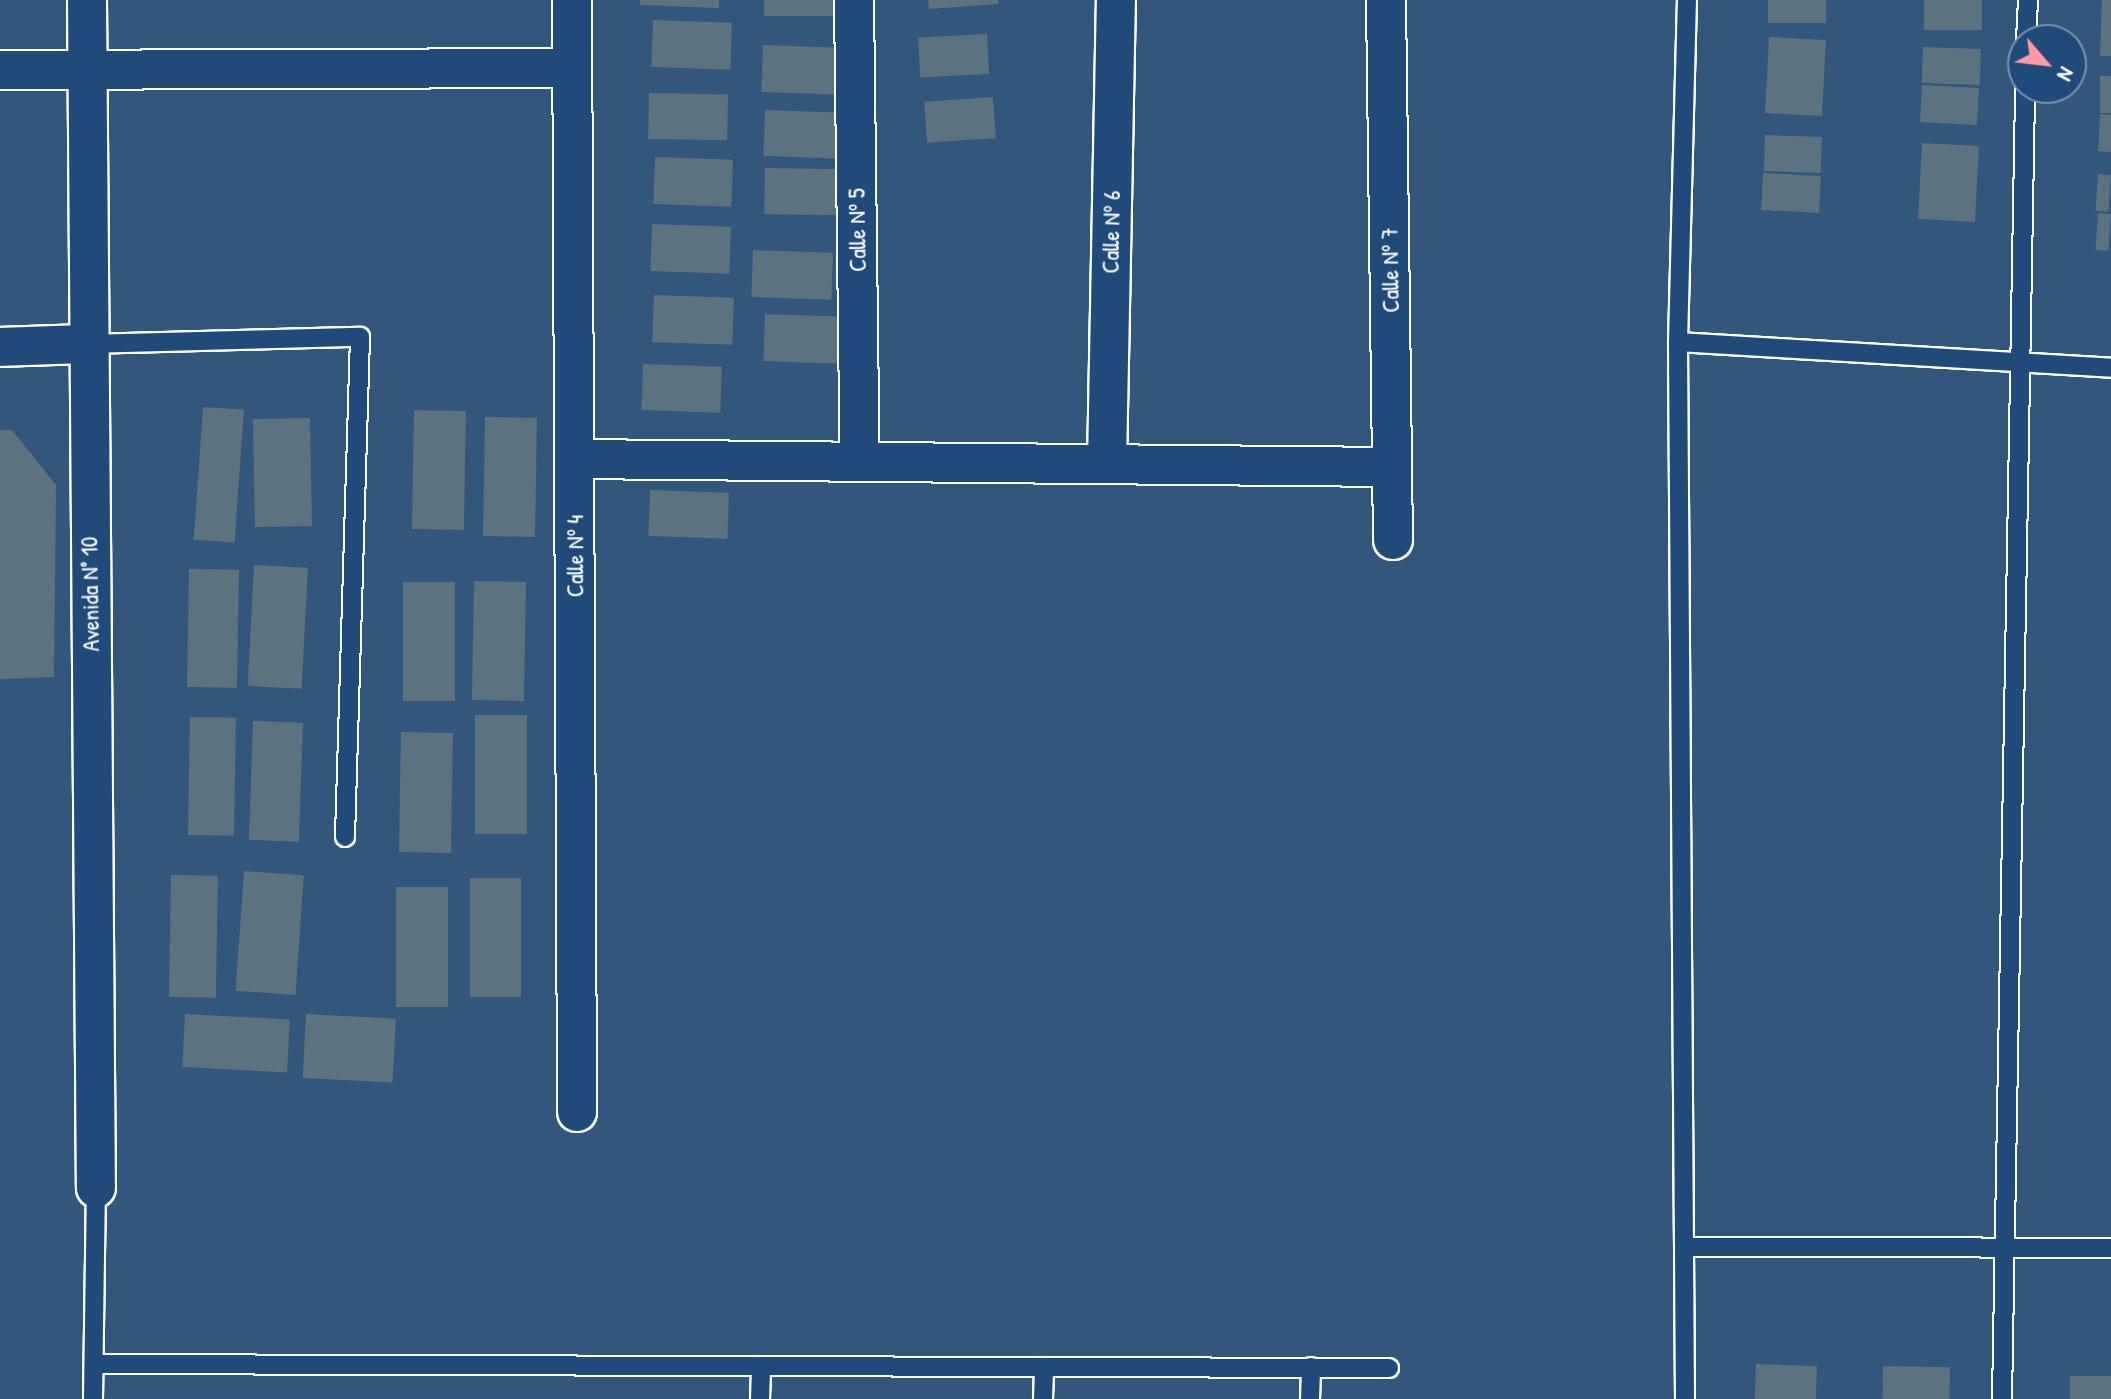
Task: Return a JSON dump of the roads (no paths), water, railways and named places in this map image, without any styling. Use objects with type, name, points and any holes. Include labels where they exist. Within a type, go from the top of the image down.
[{"type":"street","name":"Avenida N⁰ 10","points":[[87,0],[87,344],[96,1188]]},
{"type":"street","name":"Calle Nº 4","points":[[572,0],[577,1112]]},
{"type":"street","name":"Calle Nº 5","points":[[854,0],[860,461]]},
{"type":"street","name":"Calle Nº 6","points":[[1107,464],[1116,0]]},
{"type":"street","name":"Calle Nº 7","points":[[1386,0],[1393,540]]},
{"type":"street","points":[[0,70],[572,68]]},
{"type":"street","points":[[0,347],[87,344]]},
{"type":"street","points":[[574,459],[1392,467]]},
{"type":"lane","points":[[1685,1399],[1689,1247],[1678,342],[1687,0]]},
{"type":"lane","points":[[2027,24],[2028,0]]},
{"type":"lane","points":[[2002,1399],[2015,363],[2024,104]]},
{"type":"lane","points":[[87,344],[360,337],[345,837]]},
{"type":"lane","points":[[1678,342],[2111,368]]},
{"type":"lane","points":[[93,1399],[96,1188]]},
{"type":"lane","points":[[1689,1247],[2111,1248]]},
{"type":"lane","points":[[94,1364],[1389,1368]]},
{"type":"lane","points":[[760,1399],[761,1366]]},
{"type":"lane","points":[[1043,1399],[1044,1367]]},
{"type":"lane","points":[[1310,1399],[1311,1367]]}]
